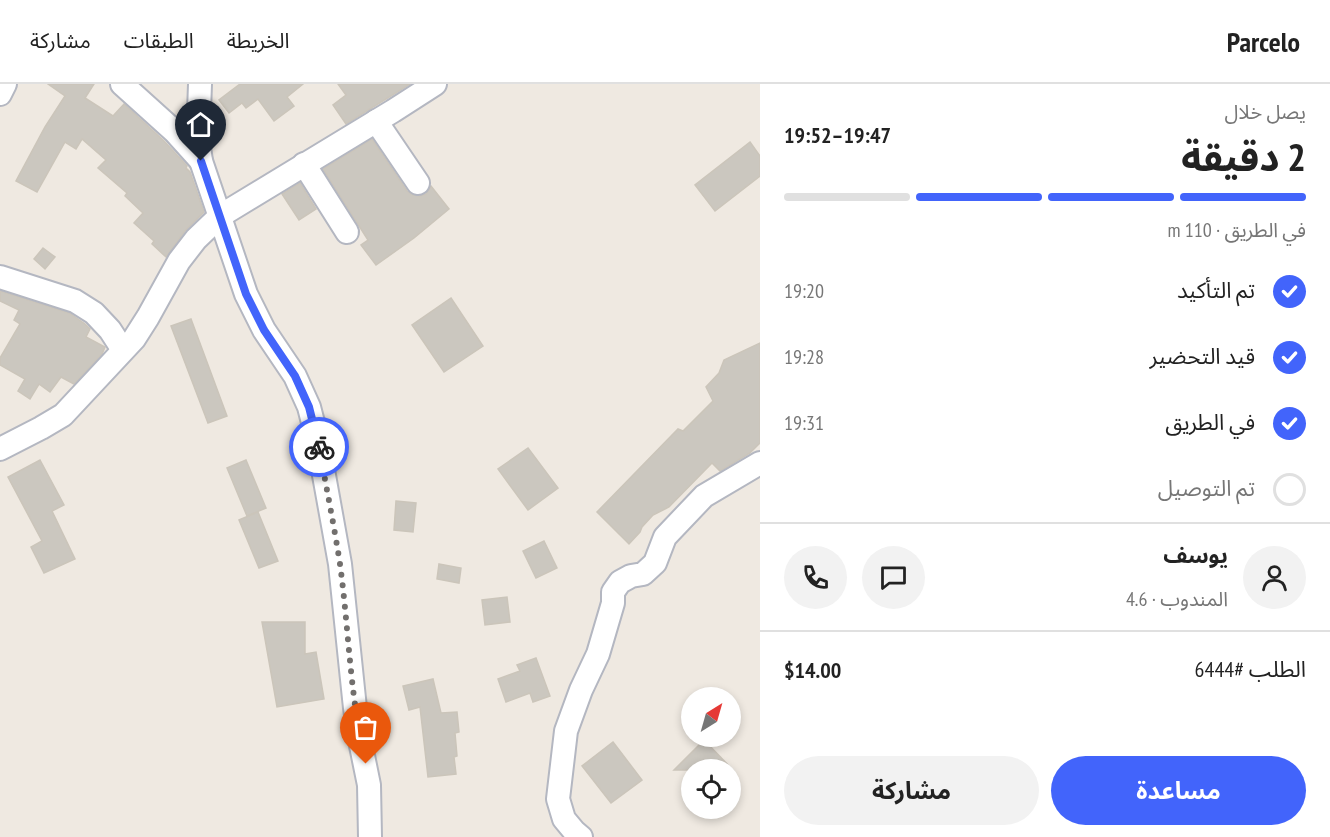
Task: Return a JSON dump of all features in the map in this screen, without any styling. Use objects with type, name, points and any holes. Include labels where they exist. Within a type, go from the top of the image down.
[{"type":"street","points":[[0,94],[5,84]]},
{"type":"street","points":[[122,84],[174,130],[201,161]]},
{"type":"street","points":[[200,84],[198,140],[201,161],[246,294],[264,330],[295,376],[309,407],[318,441],[340,564],[355,708],[369,784],[370,837]]},
{"type":"street","points":[[0,449],[63,415],[134,339],[179,261],[196,239],[220,216],[435,84]]},
{"type":"street","points":[[376,121],[418,183]]},
{"type":"street","points":[[304,164],[347,232]]},
{"type":"street","points":[[0,277],[75,301],[94,313],[110,330],[123,350]]},
{"type":"street","points":[[581,837],[564,819],[558,799],[566,731],[581,690],[598,654],[613,603],[613,592],[620,582],[631,576],[643,574],[655,563],[665,537],[704,496],[760,463]]},
{"type":"building","points":[[48,84],[94,84],[85,98],[113,116],[124,104],[187,166],[204,212],[185,231],[166,257],[152,244],[154,241],[134,223],[143,213],[125,196],[127,193],[98,168],[106,160],[82,139],[76,149],[65,142],[37,192],[16,181],[45,127],[65,96]]},
{"type":"building","points":[[240,84],[303,84],[287,97],[294,106],[274,121],[258,99],[246,108],[242,103],[229,113],[219,100]]},
{"type":"building","points":[[338,84],[410,84],[346,124],[333,105],[346,95]]},
{"type":"building","points":[[372,139],[407,191],[420,196],[426,194],[431,186],[449,209],[376,265],[361,245],[368,240],[323,169]]},
{"type":"building","points":[[750,142],[760,156],[760,176],[715,211],[695,185]]},
{"type":"building","points":[[300,183],[316,209],[299,220],[282,194]]},
{"type":"building","points":[[43,248],[55,257],[45,269],[34,259]]},
{"type":"building","points":[[0,291],[69,313],[90,329],[86,337],[105,347],[102,354],[74,384],[61,377],[50,392],[39,384],[30,399],[18,391],[25,379],[0,365],[0,358],[20,324],[14,320],[19,310],[0,301]]},
{"type":"building","points":[[451,298],[483,346],[444,372],[412,325]]},
{"type":"building","points":[[191,319],[227,416],[208,423],[171,326]]},
{"type":"building","points":[[760,343],[760,443],[750,453],[720,471],[712,463],[669,507],[653,515],[629,544],[597,512],[678,429],[683,431],[713,401],[706,387],[719,373],[724,360]]},
{"type":"building","points":[[528,448],[558,488],[528,510],[498,469]]},
{"type":"building","points":[[40,460],[64,505],[52,511],[75,559],[44,573],[31,547],[42,541],[8,477]]},
{"type":"building","points":[[246,460],[266,508],[247,516],[227,468]]},
{"type":"building","points":[[396,501],[416,503],[413,532],[394,530]]},
{"type":"building","points":[[258,512],[278,561],[259,568],[239,520]]},
{"type":"building","points":[[544,541],[557,568],[536,578],[523,551]]},
{"type":"building","points":[[439,564],[461,568],[459,583],[437,579]]},
{"type":"building","points":[[507,597],[510,622],[485,625],[482,600]]},
{"type":"building","points":[[262,622],[305,622],[305,654],[316,652],[324,699],[277,707]]},
{"type":"building","points":[[536,658],[550,696],[533,702],[530,693],[506,702],[498,679],[520,671],[517,665]]},
{"type":"building","points":[[433,679],[441,713],[457,712],[459,732],[455,733],[456,774],[428,777],[420,707],[409,710],[403,686]]},
{"type":"building","points":[[613,742],[642,780],[611,803],[582,766]]},
{"type":"building","points":[[697,747],[711,747],[722,759],[685,759]]},
{"type":"building","points":[[681,763],[681,770],[674,770]]},
{"type":"way so far","points":[[319,447],[340,564],[355,708],[366,764]]},
{"type":"route","points":[[201,161],[246,294],[264,330],[295,376],[309,407],[319,447]]}]
